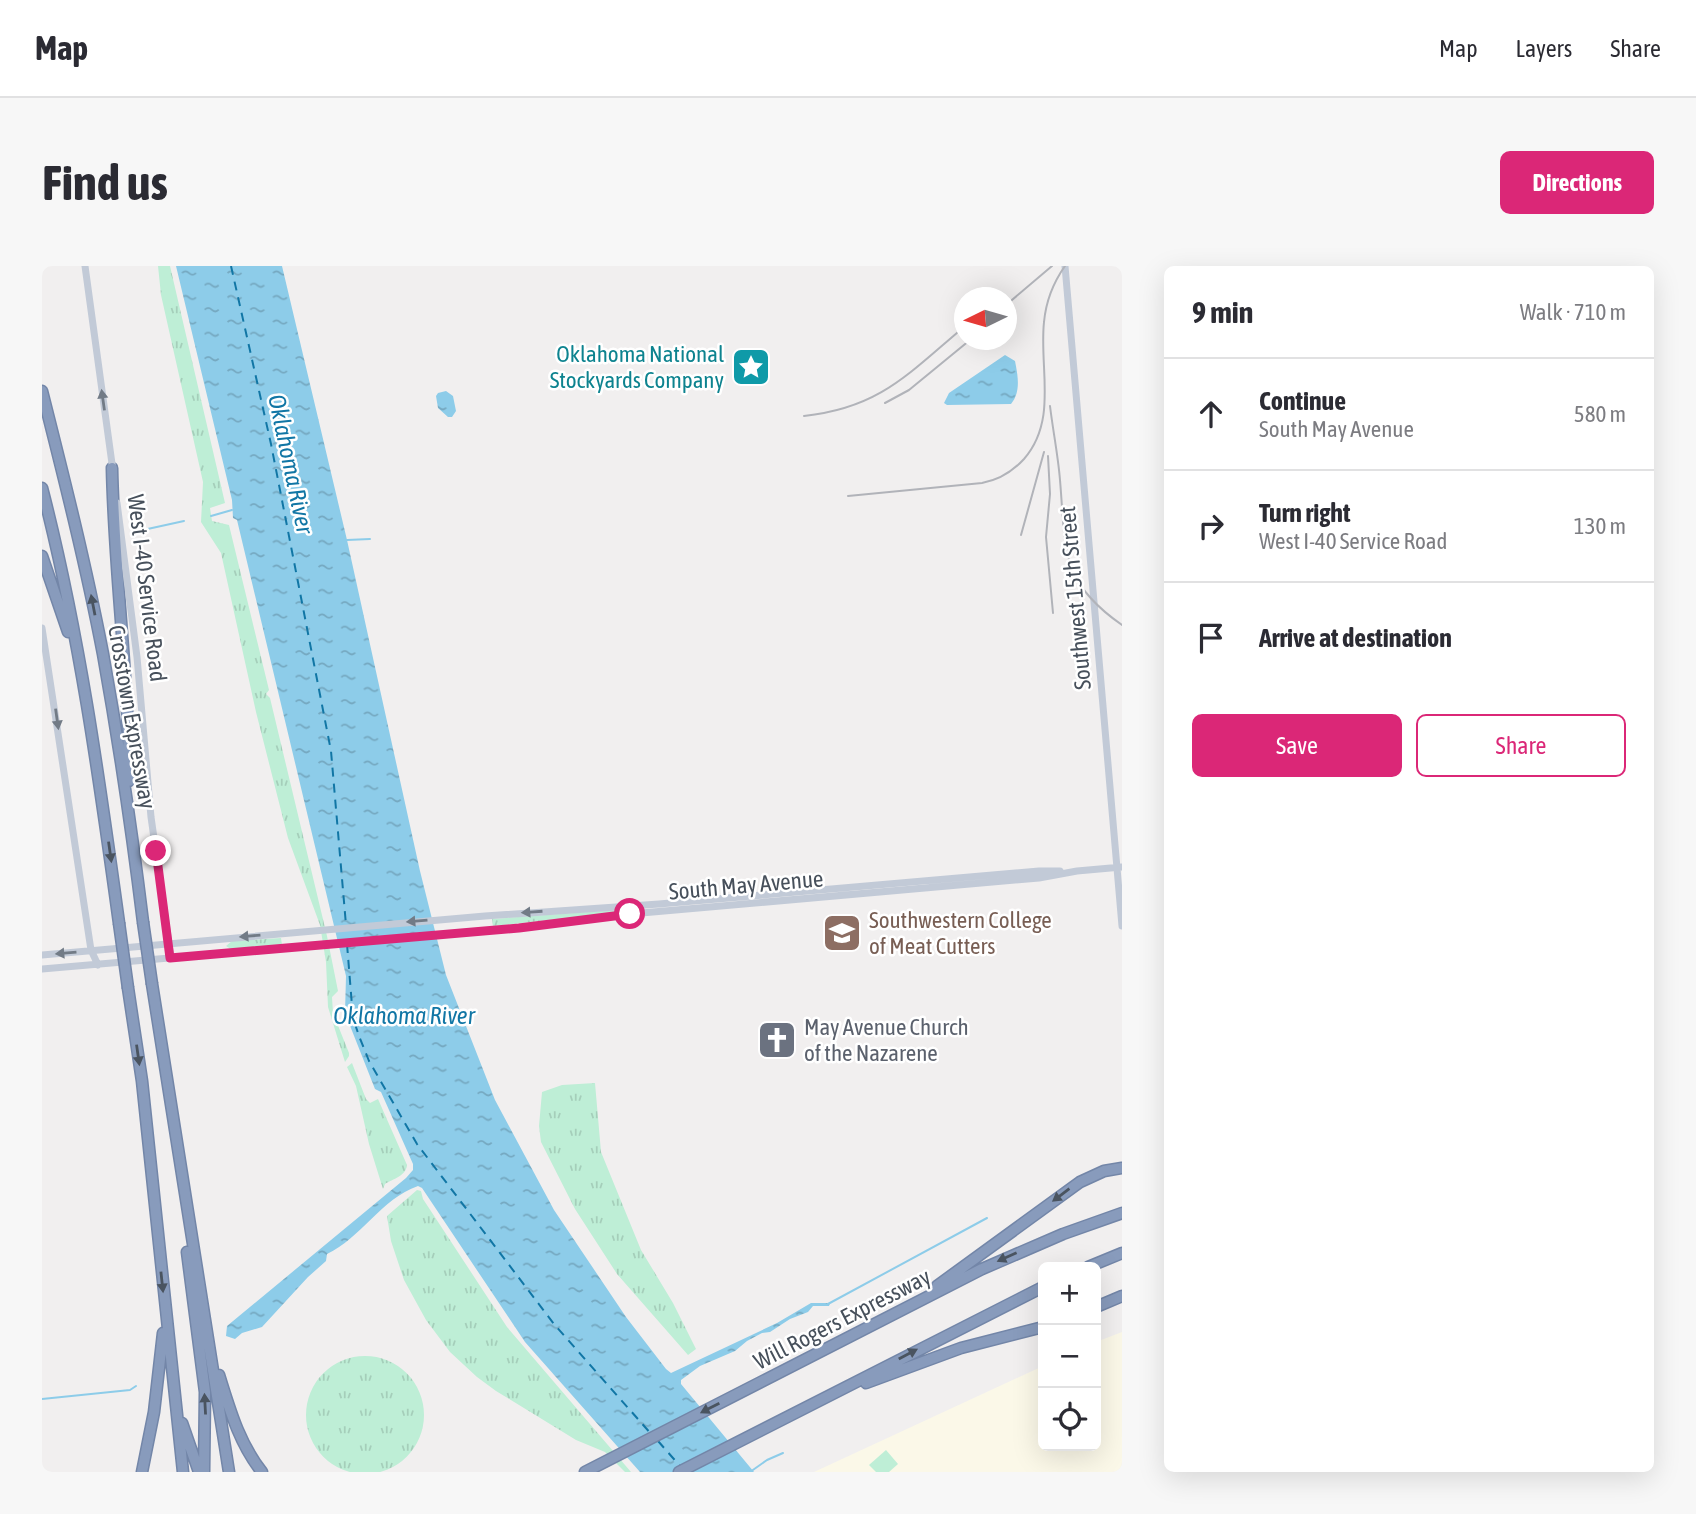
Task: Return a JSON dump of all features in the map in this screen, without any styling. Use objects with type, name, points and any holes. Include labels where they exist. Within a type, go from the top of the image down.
[{"type":"highway","name":"Crosstown Expressway","points":[[42,391],[91,593],[116,726],[170,1109],[209,1345]]},
{"type":"highway","points":[[112,468],[113,523],[129,723],[130,817]]},
{"type":"highway","name":"Crosstown Expressway","points":[[42,488],[81,669],[120,923],[142,1081],[165,1311]]},
{"type":"highway","points":[[42,556],[81,669]]},
{"type":"highway","points":[[170,1109],[205,1392],[204,1472]]},
{"type":"highway","points":[[917,1302],[1071,1188],[1092,1176],[1120,1167]]},
{"type":"highway","name":"Will Rogers Expressway","points":[[589,1470],[917,1302],[1027,1249],[1119,1214]]},
{"type":"highway","points":[[1101,1262],[1122,1254]]},
{"type":"highway","points":[[679,1472],[1038,1290]]},
{"type":"highway","points":[[1101,1305],[1122,1296]]},
{"type":"highway","points":[[165,1311],[183,1472]]},
{"type":"highway","points":[[142,1472],[156,1401],[165,1311]]},
{"type":"highway","points":[[826,1397],[961,1348],[1038,1328]]},
{"type":"highway","points":[[209,1345],[229,1472]]},
{"type":"highway","points":[[209,1345],[236,1427],[262,1472]]},
{"type":"highway","points":[[173,1391],[199,1472]]},
{"type":"main road","name":"West I-40 Service Road","points":[[85,266],[136,646],[152,817],[170,958]]},
{"type":"main road","name":"Southwest 15th Street","points":[[1065,266],[1120,867],[1122,926]]},
{"type":"main road","points":[[42,628],[91,950],[98,965]]},
{"type":"main road","name":"South May Avenue","points":[[42,969],[490,931],[630,914],[1039,878],[1120,867]]},
{"type":"main road","name":"South May Avenue","points":[[42,955],[1039,871],[1077,871]]},
{"type":"shaded area","points":[[1122,1332],[1122,1472],[814,1472],[1038,1368],[1038,1451],[1101,1451],[1101,1340]]},
{"type":"green space","points":[[158,266],[170,266],[225,503],[210,508],[212,521],[229,525],[269,690],[266,694],[270,698],[327,936],[338,991],[332,997],[333,1013],[349,1053],[345,1062],[328,1007],[326,962],[320,925],[288,838],[256,712],[221,553],[201,522],[203,482],[161,295]]},
{"type":"green space","points":[[615,910],[615,913],[493,926],[492,919]]},
{"type":"green space","points":[[281,938],[282,945],[231,949],[226,946],[232,941]]},
{"type":"green space","points":[[352,1063],[366,1099],[370,1103],[378,1099],[407,1165],[402,1175],[385,1184],[383,1189],[369,1144],[356,1086],[347,1067]]},
{"type":"green space","points":[[595,1083],[601,1152],[641,1250],[673,1303],[696,1349],[688,1355],[617,1274],[575,1209],[541,1142],[539,1126],[542,1092],[562,1085]]},
{"type":"green space","points":[[417,1190],[421,1191],[423,1199],[507,1327],[631,1472],[625,1472],[605,1452],[576,1440],[496,1391],[450,1352],[426,1320],[404,1280],[391,1241],[387,1216]]},
{"type":"green space","points":[[365,1356],[388,1360],[407,1373],[420,1392],[424,1415],[420,1438],[407,1457],[388,1470],[365,1474],[342,1470],[323,1457],[310,1438],[306,1415],[310,1392],[323,1373],[342,1360]]},
{"type":"green space","points":[[886,1450],[898,1464],[889,1472],[876,1472],[869,1465]]},
{"type":"water","name":"Oklahoma River","points":[[176,266],[282,266],[446,975],[495,1100],[554,1210],[626,1317],[671,1373],[777,1323],[811,1303],[830,1303],[829,1306],[813,1306],[808,1312],[747,1341],[735,1351],[700,1366],[681,1380],[681,1384],[754,1472],[640,1472],[525,1342],[422,1188],[418,1186],[393,1200],[339,1247],[327,1254],[326,1261],[262,1327],[242,1333],[235,1339],[226,1336],[227,1326],[406,1178],[413,1170],[413,1164],[381,1092],[375,1089],[345,1013],[346,976],[237,520],[233,518],[232,500]]},
{"type":"water","points":[[1005,355],[1015,361],[1017,372],[1018,384],[1011,404],[944,403],[949,393]]},
{"type":"water","points":[[446,391],[453,396],[456,411],[452,417],[448,417],[438,408],[436,396]]},
{"type":"waterway","points":[[211,516],[232,510]]},
{"type":"waterway","points":[[143,530],[184,521]]},
{"type":"waterway","points":[[347,540],[370,539]]},
{"type":"waterway","points":[[828,1304],[987,1218]]},
{"type":"waterway","points":[[42,1399],[130,1390],[136,1386]]},
{"type":"waterway","points":[[750,1472],[783,1453]]},
{"type":"ferry route","points":[[231,266],[271,444],[331,751],[346,925]]},
{"type":"ferry route","points":[[347,944],[353,1018],[359,1036],[369,1061],[417,1144],[554,1324],[652,1435]]},
{"type":"ferry route","points":[[658,1441],[680,1466]]},
{"type":"railway","points":[[1017,296],[1052,266]]},
{"type":"railway","points":[[848,496],[982,483],[1005,474],[1024,459],[1041,428],[1045,393],[1045,314],[1051,292],[1065,266]]},
{"type":"railway","points":[[804,416],[830,412],[874,396],[892,386],[954,335]]},
{"type":"railway","points":[[885,403],[909,390],[958,350]]},
{"type":"railway","points":[[1050,406],[1063,526],[1070,562],[1076,578],[1087,594],[1122,625]]},
{"type":"railway","points":[[1021,535],[1044,452]]},
{"type":"railway","points":[[1048,456],[1050,494],[1046,537],[1053,613]]},
{"type":"place","name":"Oklahoma National Stockyards Company","points":[[751,367]]},
{"type":"place","name":"Southwestern College of Meat Cutters","points":[[842,933]]},
{"type":"place","name":"May Avenue Church of the Nazarene","points":[[777,1040]]},
{"type":"route","points":[[156,851],[170,958],[519,928],[630,914]]}]
